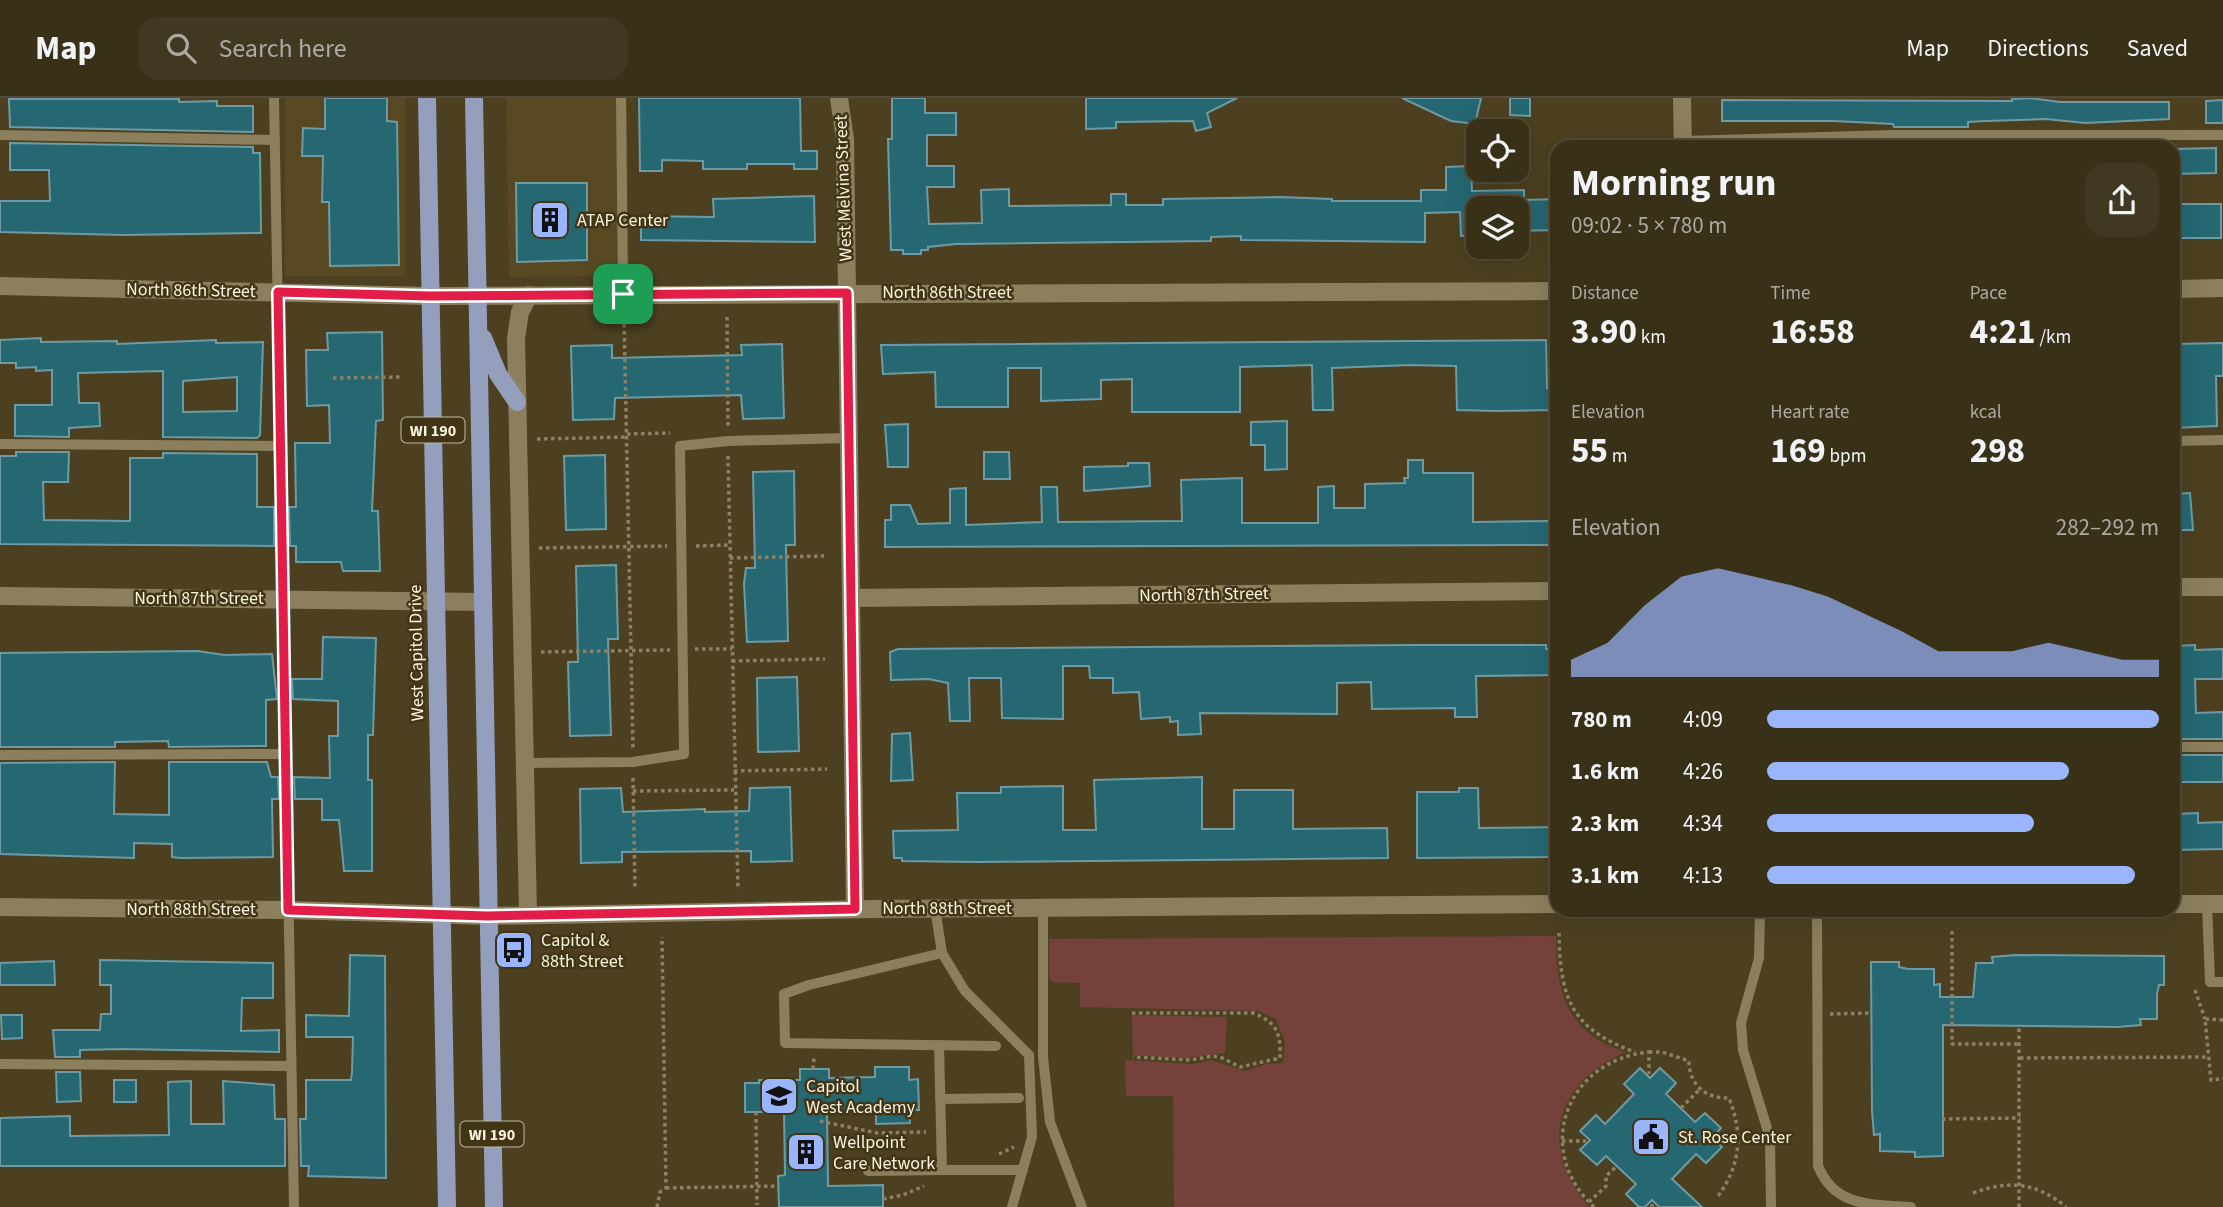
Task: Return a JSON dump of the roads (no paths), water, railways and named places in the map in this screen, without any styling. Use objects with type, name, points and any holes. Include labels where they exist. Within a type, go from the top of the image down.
[{"type":"main road","name":"West Capitol Drive","points":[[427,98],[447,1207]]},
{"type":"main road","name":"WI 190","points":[[474,98],[494,1207]]},
{"type":"main road","points":[[478,325],[498,374],[517,402]]},
{"type":"street","name":"West Melvina Street","points":[[839,98],[845,139],[855,909]]},
{"type":"street","points":[[1682,98],[1683,140]]},
{"type":"street","name":"North 86th Street","points":[[0,286],[430,296],[1550,291]]},
{"type":"street","points":[[2180,289],[2223,288]]},
{"type":"street","points":[[528,915],[517,329],[520,312],[529,295]]},
{"type":"street","points":[[2180,587],[2223,587]]},
{"type":"street","name":"North 87th Street","points":[[850,598],[1550,591]]},
{"type":"street","name":"North 87th Street","points":[[0,596],[483,602]]},
{"type":"street","name":"North 88th Street","points":[[0,907],[288,910],[488,916],[935,908],[1550,904]]},
{"type":"street","points":[[2180,904],[2215,904]]},
{"type":"lane","points":[[274,98],[294,1207]]},
{"type":"lane","points":[[621,98],[623,294]]},
{"type":"lane","points":[[0,135],[275,140]]},
{"type":"lane","points":[[1776,140],[1892,135],[2223,135]]},
{"type":"lane","points":[[526,763],[633,762],[684,754],[680,446],[728,441],[848,438]]},
{"type":"lane","points":[[2180,440],[2223,440]]},
{"type":"lane","points":[[0,444],[281,446]]},
{"type":"lane","points":[[2180,747],[2223,747]]},
{"type":"lane","points":[[0,755],[286,754]]},
{"type":"lane","points":[[2215,904],[2210,982],[2223,982]]},
{"type":"lane","points":[[1043,907],[1043,1057],[1047,1102],[1050,1122],[1068,1176],[1082,1207]]},
{"type":"lane","points":[[935,908],[942,953],[965,991],[1029,1055],[1032,1137],[1012,1207]]},
{"type":"lane","points":[[1760,917],[1759,958],[1741,1023],[1743,1050],[1770,1138],[1771,1207]]},
{"type":"lane","points":[[1817,917],[1818,1166],[1824,1184],[1853,1205],[1911,1207]]},
{"type":"lane","points":[[942,953],[809,985],[784,994],[785,1044],[996,1046]]},
{"type":"lane","points":[[939,1045],[942,1170]]},
{"type":"lane","points":[[0,1064],[291,1066]]},
{"type":"lane","points":[[940,1099],[1019,1098]]},
{"type":"lane","points":[[868,1171],[1023,1170]]},
{"type":"place","name":"ATAP Center","points":[[550,220]]},
{"type":"place","name":"Capitol & 88th Street","points":[[514,950]]},
{"type":"place","name":"Capitol West Academy","points":[[779,1096]]},
{"type":"place","name":"St. Rose Center","points":[[1651,1137]]},
{"type":"place","name":"Wellpoint Care Network","points":[[806,1152]]}]
